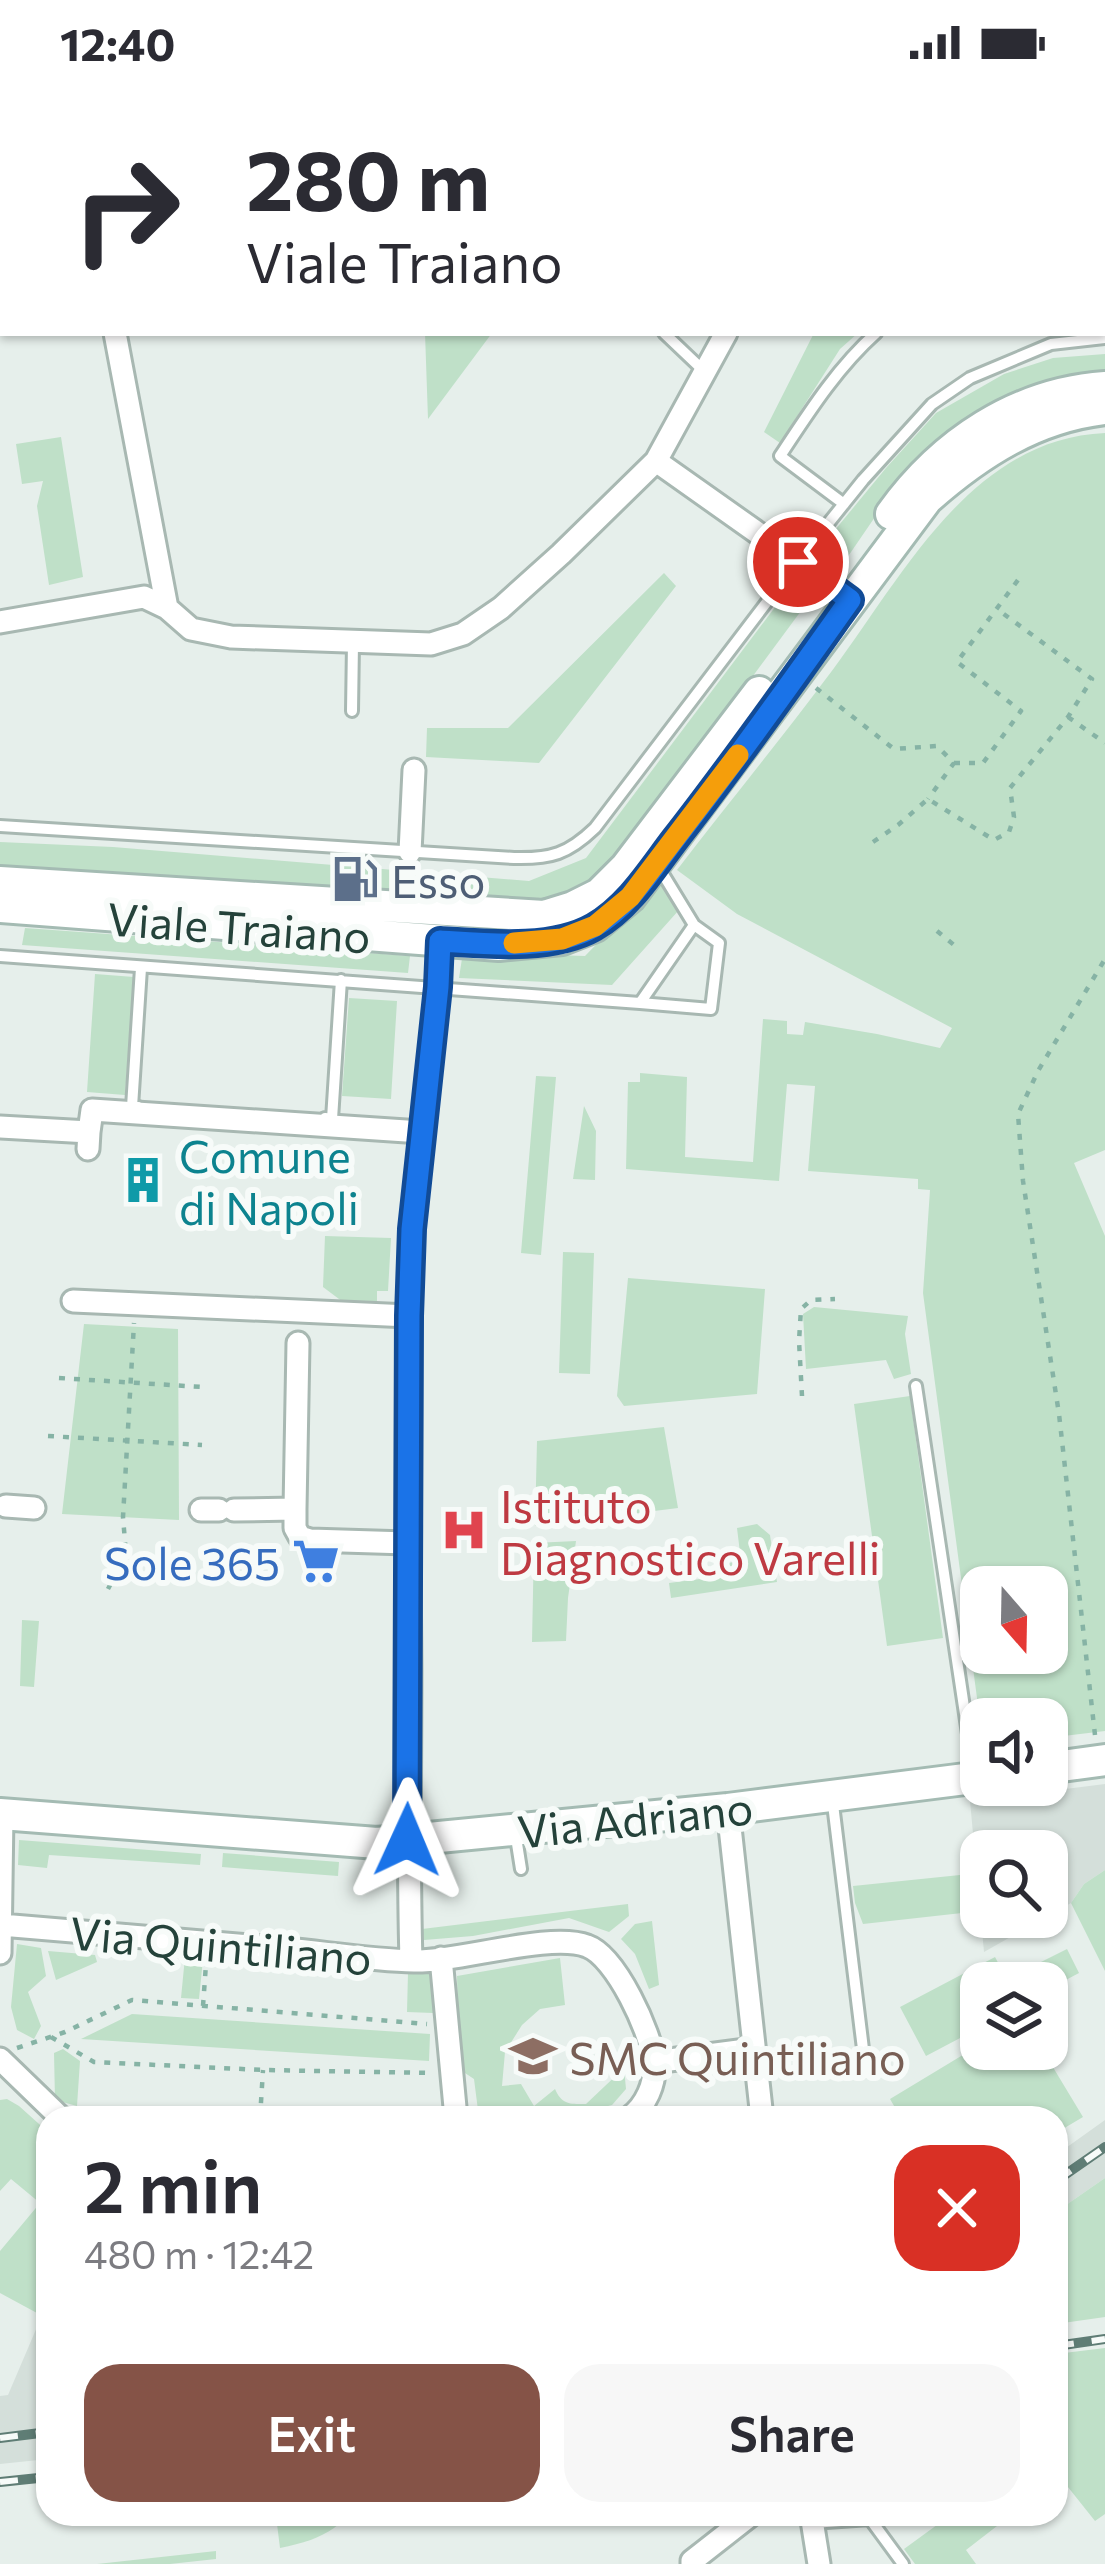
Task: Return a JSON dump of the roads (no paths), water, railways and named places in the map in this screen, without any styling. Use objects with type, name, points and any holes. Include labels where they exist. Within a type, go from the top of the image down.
[{"type":"main road","name":"Viale Traiano","points":[[0,882],[440,926],[500,945],[562,939],[595,926],[630,897],[797,673],[916,480],[1006,412],[1074,389],[1105,387]]},
{"type":"main road","name":"Viale Traiano","points":[[0,904],[440,926],[544,916],[573,907],[598,894],[626,867],[844,594],[927,499],[980,455],[1016,435],[1055,419],[1105,410]]},
{"type":"main road","points":[[0,882],[0,904]]},
{"type":"main road","points":[[1068,1765],[1101,1761]]},
{"type":"main road","name":"Via Adriano","points":[[1,1814],[377,1843],[728,1809],[960,1779]]},
{"type":"street","points":[[116,336],[166,608]]},
{"type":"street","points":[[0,622],[144,597],[191,629],[231,637],[431,644],[463,634],[501,608],[656,461],[724,336]]},
{"type":"street","points":[[656,461],[844,594]]},
{"type":"street","points":[[410,852],[414,770]]},
{"type":"street","points":[[411,1960],[407,1840],[409,1316],[440,926]]},
{"type":"street","points":[[0,1127],[88,1141],[92,1110],[421,1132]]},
{"type":"street","points":[[73,1301],[409,1316]]},
{"type":"street","points":[[298,1343],[295,1509],[300,1537],[407,1543]]},
{"type":"street","points":[[6,1506],[34,1508]]},
{"type":"street","points":[[218,1510],[295,1509]]},
{"type":"street","points":[[728,1809],[761,2106]]},
{"type":"street","points":[[0,1953],[1,1814]]},
{"type":"street","name":"Via Quintiliano","points":[[1,1925],[411,1960],[575,1943],[592,1947],[612,1964],[640,2019],[654,2062]]},
{"type":"street","points":[[441,1958],[455,2106]]},
{"type":"street","points":[[643,2106],[654,2062],[754,2049]]},
{"type":"street","points":[[9,2054],[51,2106]]},
{"type":"street","points":[[692,2564],[736,2526]]},
{"type":"street","points":[[813,2526],[818,2564]]},
{"type":"lane","points":[[667,336],[705,371]]},
{"type":"lane","points":[[844,504],[781,456],[810,409],[853,353],[873,336]]},
{"type":"lane","points":[[0,826],[540,859],[558,855],[577,846],[610,809],[844,504],[932,404],[970,378],[1051,344],[1105,338]]},
{"type":"lane","points":[[352,711],[353,642]]},
{"type":"lane","points":[[0,956],[711,1009],[719,943],[694,926],[656,863]]},
{"type":"lane","points":[[640,1003],[694,926]]},
{"type":"lane","points":[[141,968],[132,1107],[332,1119],[341,980]]},
{"type":"lane","points":[[916,1387],[965,1698]]},
{"type":"lane","points":[[832,1796],[863,2049]]},
{"type":"lane","points":[[515,1831],[521,1869]]},
{"type":"lane","points":[[875,2526],[903,2564]]},
{"type":"railway","points":[[1068,2173],[1105,2147]]},
{"type":"railway","points":[[1068,2344],[1105,2339]]},
{"type":"railway","points":[[0,2438],[36,2434]]},
{"type":"railway","points":[[0,2482],[36,2478]]},
{"type":"place","name":"Esso","points":[[355,879]]},
{"type":"place","name":"Comune di Napoli","points":[[143,1180]]},
{"type":"place","name":"Istituto Diagnostico Varelli","points":[[464,1530]]},
{"type":"place","name":"Sole 365","points":[[316,1561]]},
{"type":"place","name":"SMC Quintiliano","points":[[533,2056]]}]
